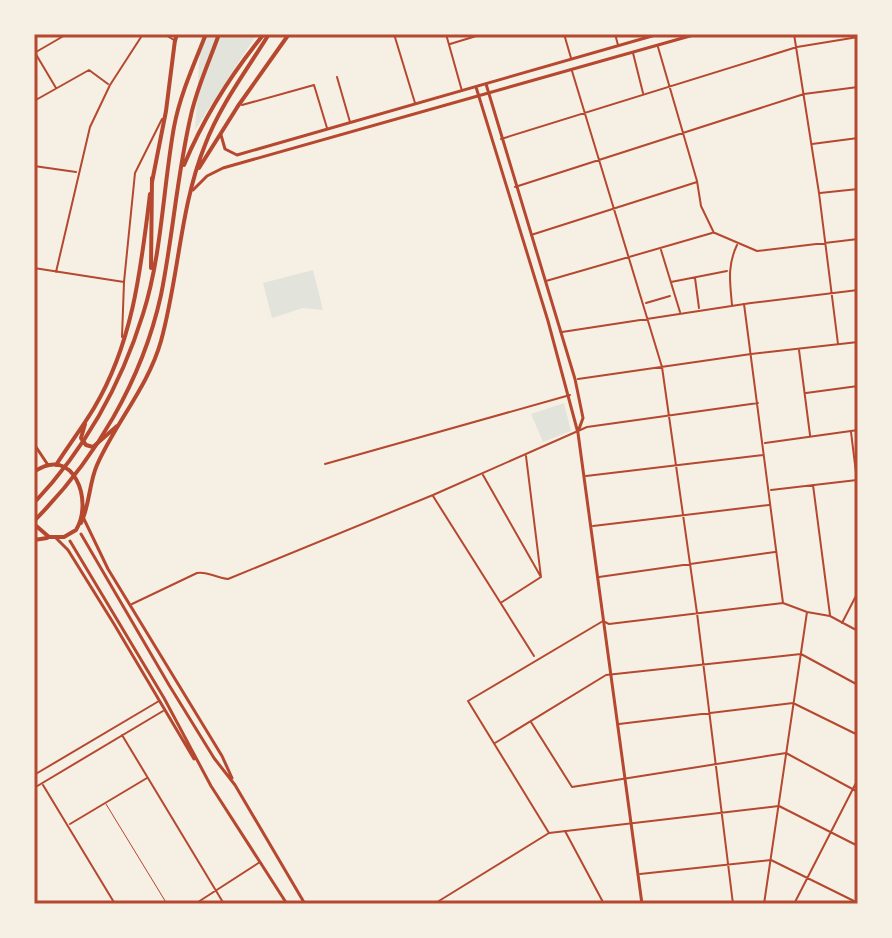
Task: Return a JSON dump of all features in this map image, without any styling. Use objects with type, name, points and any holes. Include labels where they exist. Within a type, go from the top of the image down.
[{"type":"main road","points":[[56,465],[95,406],[122,349],[139,284],[152,178],[166,111],[176,34]]},
{"type":"main road","points":[[34,503],[93,427],[119,381],[151,282],[175,125],[185,88],[206,34]]},
{"type":"main road","points":[[49,537],[34,522],[65,488],[106,431],[133,377],[157,311],[191,113],[219,34]]},
{"type":"main road","points":[[180,175],[199,131],[219,96],[266,34]]},
{"type":"main road","points":[[34,540],[70,534],[88,510],[95,469],[147,378],[160,343],[190,193],[214,125],[266,34]]},
{"type":"main road","points":[[196,174],[238,106],[289,34]]},
{"type":"main road","points":[[151,282],[152,178]]},
{"type":"main road","points":[[85,421],[81,438],[86,445],[93,447],[124,419]]},
{"type":"main road","points":[[34,472],[48,465],[56,465],[72,472],[78,479],[82,518]]},
{"type":"street","points":[[56,89],[34,52],[67,34]]},
{"type":"street","points":[[56,272],[90,127],[110,85],[143,34]]},
{"type":"street","points":[[164,34],[175,41]]},
{"type":"street","points":[[394,34],[415,104]]},
{"type":"street","points":[[446,34],[462,91]]},
{"type":"street","points":[[449,44],[483,34]]},
{"type":"street","points":[[564,34],[571,59]]},
{"type":"street","points":[[615,34],[618,46]]},
{"type":"street","points":[[221,133],[223,146],[237,155],[659,34]]},
{"type":"street","points":[[190,193],[207,176],[223,168],[697,34]]},
{"type":"street","points":[[794,34],[819,193],[838,344]]},
{"type":"street","points":[[501,139],[797,47],[858,37]]},
{"type":"street","points":[[657,45],[697,181],[702,212],[714,233],[757,251],[858,239]]},
{"type":"street","points":[[632,52],[644,94]]},
{"type":"street","points":[[34,101],[89,70],[110,85]]},
{"type":"street","points":[[572,70],[662,367],[697,613],[733,904]]},
{"type":"street","points":[[337,77],[350,123]]},
{"type":"street","points":[[486,84],[575,379],[583,418],[578,433]]},
{"type":"street","points":[[238,106],[315,85],[328,129]]},
{"type":"street","points":[[476,87],[570,395],[578,433],[642,904]]},
{"type":"street","points":[[515,187],[804,94],[858,87]]},
{"type":"street","points":[[122,349],[124,282],[135,173],[166,111]]},
{"type":"street","points":[[811,144],[858,138]]},
{"type":"street","points":[[34,166],[78,173]]},
{"type":"street","points":[[530,235],[697,181]]},
{"type":"street","points":[[819,193],[858,189]]},
{"type":"street","points":[[545,282],[714,233]]},
{"type":"street","points":[[732,305],[728,271],[738,244]]},
{"type":"street","points":[[661,248],[680,313]]},
{"type":"street","points":[[34,268],[124,282]]},
{"type":"street","points":[[671,282],[728,271]]},
{"type":"street","points":[[695,277],[699,310]]},
{"type":"street","points":[[561,332],[732,305],[858,290]]},
{"type":"street","points":[[645,304],[673,295]]},
{"type":"street","points":[[542,301],[550,298]]},
{"type":"street","points":[[744,304],[783,603]]},
{"type":"street","points":[[575,379],[858,342]]},
{"type":"street","points":[[799,349],[810,436]]},
{"type":"street","points":[[805,393],[858,386]]},
{"type":"street","points":[[325,464],[570,395]]},
{"type":"street","points":[[130,605],[204,571],[228,579],[433,495],[587,427],[758,403]]},
{"type":"street","points":[[764,443],[858,430]]},
{"type":"street","points":[[851,431],[858,489]]},
{"type":"street","points":[[34,444],[48,465]]},
{"type":"street","points":[[586,476],[765,454]]},
{"type":"street","points":[[526,455],[541,577]]},
{"type":"street","points":[[482,474],[541,577]]},
{"type":"street","points":[[770,491],[857,480]]},
{"type":"street","points":[[813,485],[830,616]]},
{"type":"street","points":[[433,495],[535,658]]},
{"type":"street","points":[[592,526],[770,505]]},
{"type":"street","points":[[82,518],[305,904]]},
{"type":"street","points":[[81,534],[214,758],[235,785]]},
{"type":"street","points":[[56,538],[68,550],[211,786],[287,904]]},
{"type":"street","points":[[70,541],[164,698],[211,786]]},
{"type":"street","points":[[598,578],[777,552]]},
{"type":"street","points":[[501,603],[541,577]]},
{"type":"street","points":[[842,623],[858,592]]},
{"type":"street","points":[[603,621],[609,624],[783,603],[830,616],[858,631]]},
{"type":"street","points":[[764,904],[807,612]]},
{"type":"street","points":[[549,833],[468,701],[535,658],[603,621]]},
{"type":"street","points":[[493,743],[606,675],[801,654],[858,685]]},
{"type":"street","points":[[34,775],[160,701]]},
{"type":"street","points":[[618,724],[793,703],[858,735]]},
{"type":"street","points":[[34,788],[165,710]]},
{"type":"street","points":[[530,721],[572,787],[786,753],[858,792]]},
{"type":"street","points":[[122,735],[224,904]]},
{"type":"street","points":[[68,825],[148,777]]},
{"type":"street","points":[[794,904],[858,779]]},
{"type":"street","points":[[42,784],[115,904]]},
{"type":"street","points":[[434,904],[549,833],[779,806],[858,846]]},
{"type":"street","points":[[565,831],[604,904]]},
{"type":"street","points":[[639,874],[771,860],[858,903]]},
{"type":"street","points":[[195,904],[261,861]]},
{"type":"lane","points":[[105,803],[167,904]]},
{"type":"shaded area","points":[[201,34],[257,34],[195,130]]},
{"type":"shaded area","points":[[313,270],[323,310],[303,308],[272,318],[263,283]]},
{"type":"shaded area","points":[[564,403],[571,431],[543,442],[531,414]]}]
